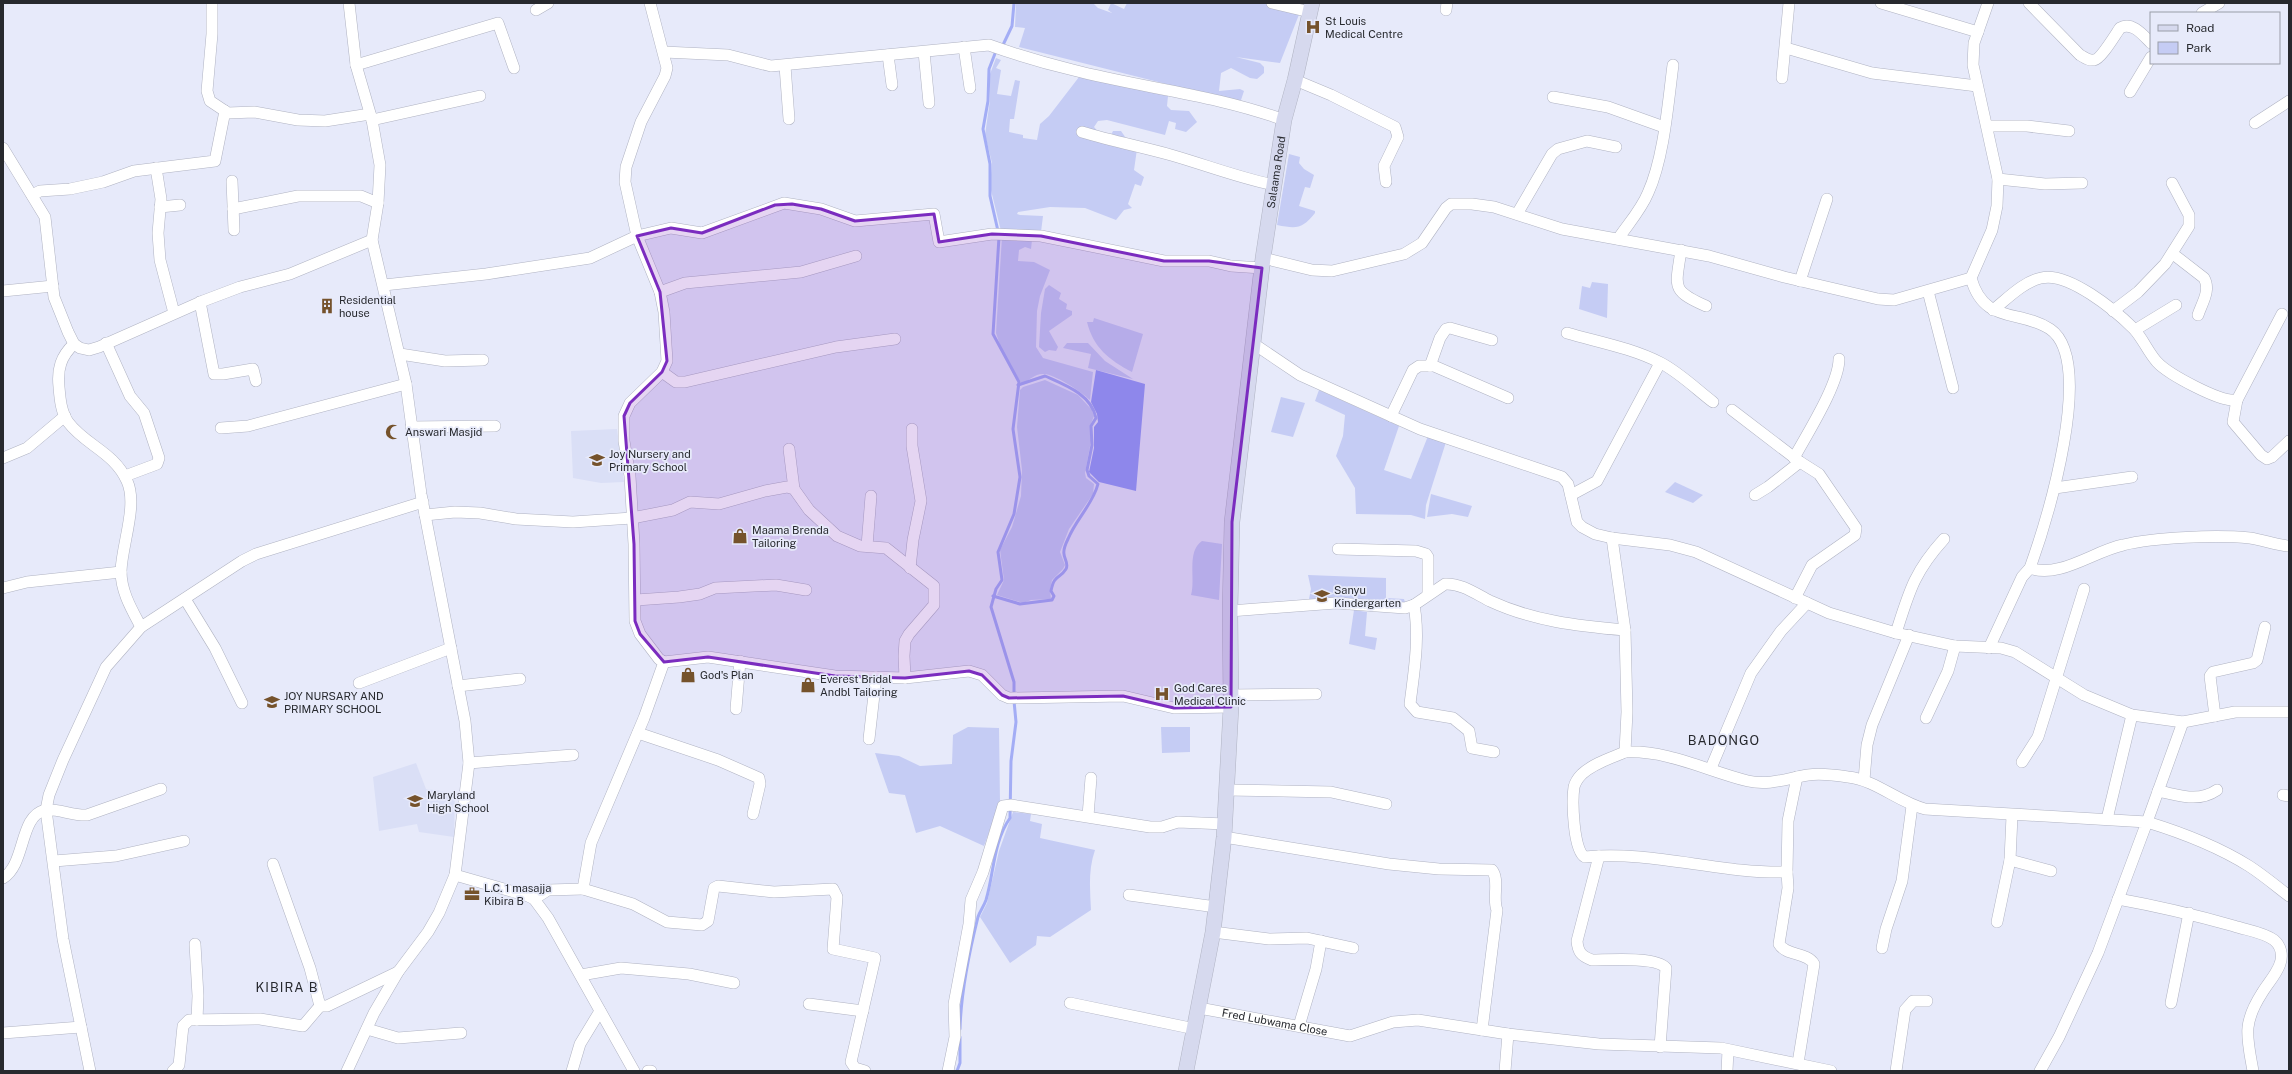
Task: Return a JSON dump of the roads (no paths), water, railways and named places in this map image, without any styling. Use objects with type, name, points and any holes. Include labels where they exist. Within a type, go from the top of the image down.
[{"type":"main road","name":"Salaama Road","points":[[1186,1071],[1213,932],[1224,831],[1231,701],[1230,610],[1232,522],[1263,263],[1274,185],[1284,120],[1295,80],[1311,7]]},
{"type":"street","points":[[210,3],[212,34],[207,91],[210,101],[228,114],[254,112],[298,120],[325,121],[371,117],[480,96]]},
{"type":"street","points":[[347,1071],[367,1029],[398,972],[428,932],[439,913],[455,875],[469,763],[465,721],[425,515],[411,427],[406,384],[384,284],[372,240],[378,203],[380,165],[371,117],[356,65],[349,3]]},
{"type":"street","points":[[536,10],[548,3]]},
{"type":"street","points":[[650,3],[667,68],[665,76],[641,122],[626,167],[627,198],[637,236],[660,292],[667,360],[662,372],[630,403],[624,416],[624,441],[630,476],[636,600],[635,621],[640,634],[659,659],[664,662],[708,657],[740,660],[835,676],[906,678],[969,671],[982,675],[1002,695],[1013,698],[1123,696],[1174,708],[1231,701],[1316,694]]},
{"type":"street","points":[[1272,3],[1311,7]]},
{"type":"street","points":[[1782,78],[1789,3]]},
{"type":"street","points":[[1881,3],[1978,32]]},
{"type":"street","points":[[1988,3],[1978,32],[1973,57],[1977,86],[1998,179],[1997,206],[1994,223],[1970,278],[1977,294],[1993,310],[2051,330],[2059,338],[2066,351],[2070,371],[2067,417],[2055,488],[2030,568],[2022,577],[1989,648]]},
{"type":"street","points":[[2029,3],[2080,55],[2088,60],[2094,61],[2099,58],[2124,26],[2129,25],[2150,42]]},
{"type":"street","points":[[2204,12],[2219,3]]},
{"type":"street","points":[[356,65],[498,23],[514,68]]},
{"type":"street","points":[[664,52],[721,54],[752,63],[771,66],[785,66],[989,45],[1074,71],[1251,108],[1284,120]]},
{"type":"street","points":[[964,47],[970,88]]},
{"type":"street","points":[[1786,48],[1872,73],[1977,86]]},
{"type":"street","points":[[924,52],[929,103]]},
{"type":"street","points":[[888,56],[892,85]]},
{"type":"street","points":[[2130,92],[2150,59]]},
{"type":"street","points":[[1618,240],[1648,193],[1655,171],[1664,127],[1673,65]]},
{"type":"street","points":[[785,66],[789,119]]},
{"type":"street","points":[[1295,80],[1332,95],[1395,127],[1398,137],[1383,170],[1386,182]]},
{"type":"street","points":[[1553,97],[1608,107],[1664,127]]},
{"type":"street","points":[[2255,123],[2289,101]]},
{"type":"street","points":[[32,195],[40,191],[70,190],[103,182],[134,171],[215,161],[225,111]]},
{"type":"street","points":[[1987,126],[2026,126],[2069,131]]},
{"type":"street","points":[[1082,132],[1127,146],[1171,156],[1230,175],[1274,185]]},
{"type":"street","points":[[1517,214],[1552,154],[1558,149],[1587,141],[1616,147]]},
{"type":"street","points":[[5,155],[45,217],[53,286],[61,317],[74,344],[80,348],[89,350],[106,344],[200,302],[240,287],[290,274],[372,240]]},
{"type":"street","points":[[156,168],[160,207],[158,233],[160,260],[174,313]]},
{"type":"street","points":[[1998,179],[2045,184],[2082,183]]},
{"type":"street","points":[[232,181],[234,230]]},
{"type":"street","points":[[2113,311],[2138,292],[2173,254],[2190,221],[2172,183]]},
{"type":"street","points":[[233,209],[298,196],[361,196],[378,203]]},
{"type":"street","points":[[1800,281],[1828,199]]},
{"type":"street","points":[[384,284],[486,274],[590,258],[637,236],[671,228],[702,233],[784,203],[822,209],[855,221],[934,214],[939,242],[992,234],[1052,237],[1164,261],[1187,263],[1209,261],[1231,266],[1263,263],[1312,270],[1332,271],[1414,250],[1429,235],[1450,204],[1472,204],[1494,206],[1562,229],[1681,250],[1734,262],[1800,281],[1887,300],[1928,291],[1970,278]]},
{"type":"street","points":[[160,207],[180,205]]},
{"type":"street","points":[[1681,250],[1676,284],[1685,297],[1706,306]]},
{"type":"street","points":[[2173,254],[2204,278],[2206,282],[2208,288],[2198,315]]},
{"type":"street","points":[[660,292],[685,283],[806,271],[835,260],[856,256]]},
{"type":"street","points":[[1993,310],[2030,282],[2042,277],[2060,279],[2088,292],[2113,311],[2134,330],[2162,367],[2224,400],[2237,400]]},
{"type":"street","points":[[3,291],[53,286]]},
{"type":"street","points":[[1928,291],[1953,388]]},
{"type":"street","points":[[200,302],[214,374],[253,369],[256,381]]},
{"type":"street","points":[[2134,330],[2176,305]]},
{"type":"street","points":[[2282,314],[2237,400],[2233,422],[2261,455],[2267,459],[2272,457],[2289,442]]},
{"type":"street","points":[[1430,366],[1446,329],[1450,328],[1492,340]]},
{"type":"street","points":[[1567,333],[1630,351],[1660,363],[1675,372],[1713,402]]},
{"type":"street","points":[[662,372],[676,382],[686,382],[836,347],[895,339]]},
{"type":"street","points":[[74,344],[62,358],[58,378],[62,410],[78,432],[112,459],[125,476],[130,489],[131,498],[121,572],[127,601],[141,628]]},
{"type":"street","points":[[106,344],[130,396],[144,413],[159,458],[157,464],[125,476]]},
{"type":"street","points":[[1254,344],[1300,375],[1391,416],[1514,462],[1553,472],[1565,480],[1571,495],[1574,514],[1582,527],[1612,538],[1670,545],[1696,552],[1829,613],[1896,633],[1956,646],[1989,648],[2015,652],[2084,695],[2132,715],[2183,722],[2235,712],[2289,712]]},
{"type":"street","points":[[400,354],[445,361],[483,360]]},
{"type":"street","points":[[1755,495],[1797,460],[1839,368],[1839,359]]},
{"type":"street","points":[[1571,495],[1597,481],[1660,363]]},
{"type":"street","points":[[1391,416],[1413,370],[1419,366],[1430,366],[1508,398]]},
{"type":"street","points":[[221,428],[248,426],[406,384]]},
{"type":"street","points":[[1732,410],[1797,460],[1819,474],[1856,528],[1857,532],[1850,540],[1820,558],[1812,565],[1795,598]]},
{"type":"street","points":[[3,458],[27,448],[65,416]]},
{"type":"street","points":[[411,427],[494,426]]},
{"type":"street","points":[[910,568],[913,540],[921,502],[912,446],[912,429]]},
{"type":"street","points":[[789,450],[794,488],[809,510],[837,536],[854,544],[886,548],[910,568],[932,583],[936,596],[934,605],[909,634],[906,640],[904,656],[906,678]]},
{"type":"street","points":[[2055,488],[2132,477]]},
{"type":"street","points":[[425,515],[468,512],[516,519],[562,522],[632,518],[673,510],[690,502],[719,504],[765,491],[787,487],[794,488]]},
{"type":"street","points":[[867,546],[871,496]]},
{"type":"street","points":[[90,1071],[64,939],[46,810],[49,795],[63,760],[106,667],[141,628],[242,561],[256,554],[423,502]]},
{"type":"street","points":[[2030,568],[2041,570],[2069,566],[2100,551],[2139,541],[2228,537],[2250,538],[2289,546]]},
{"type":"street","points":[[1612,538],[1625,630],[1627,712],[1625,752]]},
{"type":"street","points":[[1896,633],[1906,597],[1914,580],[1944,539]]},
{"type":"street","points":[[1338,549],[1416,551],[1426,554],[1428,557],[1428,594]]},
{"type":"street","points":[[3,588],[27,582],[121,572]]},
{"type":"street","points":[[1230,610],[1336,603],[1402,608],[1414,605],[1428,594],[1445,584],[1455,585],[1511,609],[1541,619],[1566,625],[1625,630]]},
{"type":"street","points":[[636,600],[700,594],[715,588],[776,585],[806,590]]},
{"type":"street","points":[[2022,762],[2038,737],[2084,589]]},
{"type":"street","points":[[185,599],[215,648],[242,703]]},
{"type":"street","points":[[1712,768],[1751,673],[1781,632],[1807,603]]},
{"type":"street","points":[[1414,605],[1417,620],[1416,662],[1410,704],[1412,708],[1417,712],[1453,718],[1470,731],[1472,748],[1494,752]]},
{"type":"street","points":[[2215,716],[2210,676],[2213,672],[2253,664],[2257,660],[2265,627]]},
{"type":"street","points":[[1864,780],[1872,725],[1909,635]]},
{"type":"street","points":[[1926,718],[1946,677],[1956,646]]},
{"type":"street","points":[[358,683],[451,648]]},
{"type":"street","points":[[736,709],[740,660]]},
{"type":"street","points":[[583,889],[591,843],[638,733],[664,662]]},
{"type":"street","points":[[869,739],[876,677]]},
{"type":"street","points":[[458,686],[520,679]]},
{"type":"street","points":[[2107,819],[2132,715]]},
{"type":"street","points":[[2040,1071],[2077,999],[2098,953],[2183,722]]},
{"type":"street","points":[[638,733],[718,760],[756,776],[760,780],[760,784],[753,814]]},
{"type":"street","points":[[1787,872],[1736,870],[1643,858],[1598,856],[1585,857],[1578,851],[1575,832],[1574,785],[1582,774],[1594,765],[1625,752],[1644,751],[1669,756],[1748,780],[1764,783],[1797,777],[1824,775],[1864,780],[1912,806],[1925,809],[2012,816],[2107,819],[2147,822],[2193,837],[2228,854],[2250,867],[2289,896]]},
{"type":"street","points":[[469,763],[572,755]]},
{"type":"street","points":[[1797,777],[1788,821],[1788,888],[1779,944],[1782,949],[1810,959],[1814,964],[1801,1066]]},
{"type":"street","points":[[1088,816],[1091,778]]},
{"type":"street","points":[[3,878],[13,870],[26,830],[34,818],[46,810],[87,815],[161,790]]},
{"type":"street","points":[[1227,790],[1330,792],[1386,804]]},
{"type":"street","points":[[2158,791],[2197,798],[2207,796],[2217,790]]},
{"type":"street","points":[[948,1071],[955,1037],[954,1004],[969,924],[971,900],[983,872],[1001,809],[1011,805],[1150,827],[1162,827],[1178,822],[1389,864],[1439,869],[1492,870],[1495,876],[1494,902],[1497,910],[1482,1030],[1599,1044],[1728,1050],[1831,1071]]},
{"type":"street","points":[[1882,948],[1886,929],[1902,881],[1912,806]]},
{"type":"street","points":[[1997,922],[2010,860],[2012,816]]},
{"type":"street","points":[[54,861],[116,856],[184,841]]},
{"type":"street","points":[[1598,856],[1578,941],[1578,950],[1584,957],[1592,960],[1644,960],[1663,964],[1666,968],[1666,974],[1660,1047]]},
{"type":"street","points":[[2010,860],[2051,871]]},
{"type":"street","points":[[273,864],[310,968],[320,1006]]},
{"type":"street","points":[[455,875],[506,888],[534,899],[548,918],[634,1071]]},
{"type":"street","points":[[534,899],[548,890],[583,889],[633,904],[667,922],[702,925],[708,922],[714,888],[718,886],[774,892],[833,889],[837,897],[833,949],[874,958],[864,1011],[851,1062],[855,1068],[865,1071]]},
{"type":"street","points":[[1129,895],[1216,907]]},
{"type":"street","points":[[2118,899],[2189,913],[2266,936],[2273,940],[2281,950],[2280,964],[2253,1008],[2248,1023],[2246,1036],[2253,1071]]},
{"type":"street","points":[[2171,1003],[2189,913]]},
{"type":"street","points":[[1213,932],[1269,939],[1307,938],[1352,948]]},
{"type":"street","points":[[1299,1026],[1316,969],[1321,942]]},
{"type":"street","points":[[195,944],[198,996],[197,1020]]},
{"type":"street","points":[[581,975],[621,968],[689,974],[734,983]]},
{"type":"street","points":[[173,1071],[179,1066],[183,1026],[189,1020],[260,1019],[303,1026],[320,1006],[326,1006],[398,972]]},
{"type":"street","points":[[1896,1071],[1905,1010],[1913,1001],[1927,1000]]},
{"type":"street","points":[[1070,1003],[1195,1029]]},
{"type":"street","points":[[809,1004],[864,1011]]},
{"type":"street","name":"Fred Lubwama Close","points":[[1199,1008],[1350,1036],[1393,1022],[1410,1020],[1482,1030]]},
{"type":"street","points":[[572,1071],[580,1044],[600,1011]]},
{"type":"street","points":[[3,1033],[81,1027]]},
{"type":"street","points":[[367,1029],[398,1038],[461,1033]]},
{"type":"street","points":[[1505,1071],[1508,1034]]},
{"type":"street","points":[[1727,1071],[1728,1050]]},
{"type":"waterway","points":[[1002,47],[1012,26],[1014,3]]},
{"type":"waterway","points":[[996,51],[989,69],[988,101],[983,129],[990,164],[990,196],[998,231]]},
{"type":"waterway","points":[[999,237],[993,334],[1019,382],[1013,429],[1020,477],[1014,514],[998,552],[1002,580],[996,589],[991,607],[1014,682],[1014,696]]},
{"type":"waterway","points":[[993,596],[1020,604],[1052,600],[1054,596],[1051,591],[1055,579],[1064,572],[1067,567],[1064,556],[1064,548],[1071,532],[1096,491],[1098,484],[1089,476],[1087,470],[1092,445],[1091,426],[1096,418],[1089,403],[1076,391],[1045,376],[1018,385]]},
{"type":"waterway","points":[[960,1029],[964,987],[978,917],[989,890],[1000,837],[1010,818],[1011,761],[1016,722],[1014,701]]},
{"type":"waterway","points":[[957,1071],[960,1063],[960,1037]]},
{"type":"place","name":"St Louis Medical Centre","points":[[1313,27]]},
{"type":"place","name":"Residential house","points":[[327,306]]},
{"type":"place","name":"Answari Masjid","points":[[393,432]]},
{"type":"place","name":"Joy Nursery and Primary School","points":[[597,460]]},
{"type":"place","name":"Maama Brenda Tailoring","points":[[740,536]]},
{"type":"place","name":"Sanyu Kindergarten","points":[[1322,596]]},
{"type":"place","name":"God's Plan","points":[[688,675]]},
{"type":"place","name":"Everest Bridal Andbl Tailoring","points":[[808,685]]},
{"type":"place","name":"God Cares Medical Clinic","points":[[1162,694]]},
{"type":"place","name":"JOY NURSARY AND PRIMARY SCHOOL","points":[[272,702]]},
{"type":"place","name":"Maryland High School","points":[[415,801]]},
{"type":"place","name":"L.C. 1 masajja Kibira B","points":[[472,894]]},
{"type":"district","name":"BADONGO","points":[[1724,740]]},
{"type":"district","name":"KIBIRA B","points":[[287,987]]}]
